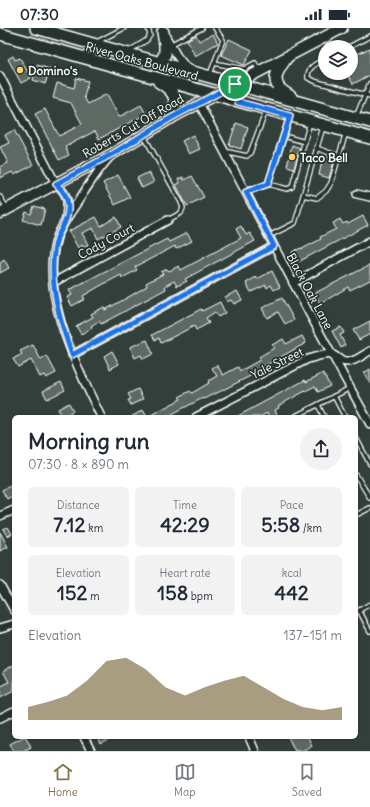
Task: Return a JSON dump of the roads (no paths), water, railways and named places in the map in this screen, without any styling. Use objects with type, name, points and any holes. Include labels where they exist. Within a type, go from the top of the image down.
[{"type":"main road","name":"River Oaks Boulevard","points":[[42,29],[370,122]]},
{"type":"main road","points":[[160,63],[165,54],[165,44],[162,30]]},
{"type":"main road","name":"River Oaks Boulevard","points":[[0,34],[120,69],[150,76],[370,138]]},
{"type":"main road","points":[[120,69],[125,53]]},
{"type":"main road","points":[[287,57],[276,73],[276,77],[280,89],[294,100]]},
{"type":"main road","points":[[150,76],[166,86],[173,93],[176,100],[176,107],[171,118]]},
{"type":"main road","points":[[349,132],[356,118]]},
{"type":"street","name":"Roberts Cut Off Road","points":[[2,211],[114,153],[171,118],[215,94],[239,85],[287,57],[322,41],[342,28]]},
{"type":"street","points":[[162,30],[177,56],[189,71]]},
{"type":"street","points":[[0,76],[56,184],[64,190],[68,203],[66,220]]},
{"type":"street","name":"Black Oak Lane","points":[[199,103],[293,283],[370,424]]},
{"type":"street","points":[[100,415],[72,355],[61,324],[55,298],[54,251],[57,237],[66,220],[99,169],[114,153]]},
{"type":"street","points":[[357,194],[370,197]]},
{"type":"street","name":"Cody Court","points":[[54,282],[168,220]]},
{"type":"street","points":[[293,283],[370,241]]},
{"type":"street","points":[[72,355],[274,246]]},
{"type":"street","name":"Yale Street","points":[[200,415],[303,362],[323,355],[332,355],[344,362],[347,362],[355,360],[370,352]]},
{"type":"street","points":[[0,516],[12,511]]},
{"type":"street","points":[[0,585],[12,606]]},
{"type":"street","points":[[0,628],[12,625]]},
{"type":"street","points":[[0,718],[12,712]]},
{"type":"street","points":[[85,739],[92,751]]},
{"type":"street","points":[[250,739],[255,751]]},
{"type":"lane","points":[[93,44],[124,28]]},
{"type":"lane","points":[[125,53],[147,40],[150,35],[148,28]]},
{"type":"lane","points":[[170,45],[202,28]]},
{"type":"lane","points":[[209,77],[223,40],[215,28]]},
{"type":"lane","points":[[358,42],[370,36]]},
{"type":"lane","points":[[214,63],[244,69],[255,63],[260,72]]},
{"type":"lane","points":[[318,64],[311,67],[308,72],[308,78],[370,96]]},
{"type":"lane","points":[[356,118],[370,84]]},
{"type":"lane","points":[[238,102],[239,85]]},
{"type":"lane","points":[[224,151],[247,156],[250,153],[266,109]]},
{"type":"lane","points":[[268,184],[290,116]]},
{"type":"lane","points":[[246,192],[268,184],[288,189],[292,187],[310,121]]},
{"type":"lane","points":[[269,236],[295,223],[323,125]]},
{"type":"lane","points":[[303,196],[317,198],[326,191],[331,183],[339,156],[349,132]]},
{"type":"lane","points":[[143,135],[183,208],[181,213],[168,220]]},
{"type":"lane","points":[[284,136],[305,142]]},
{"type":"lane","points":[[316,148],[339,156]]},
{"type":"lane","points":[[0,197],[2,211]]},
{"type":"lane","points":[[298,415],[350,388]]},
{"type":"lane","points":[[334,396],[344,415]]},
{"type":"lane","points":[[318,405],[323,415]]},
{"type":"lane","points":[[358,442],[370,464]]},
{"type":"lane","points":[[358,478],[370,498]]},
{"type":"lane","points":[[358,513],[370,508]]},
{"type":"lane","points":[[358,610],[370,604]]},
{"type":"lane","points":[[358,613],[370,631]]},
{"type":"place","name":"Domino's","points":[[20,70]]},
{"type":"place","name":"Taco Bell","points":[[292,157]]}]
